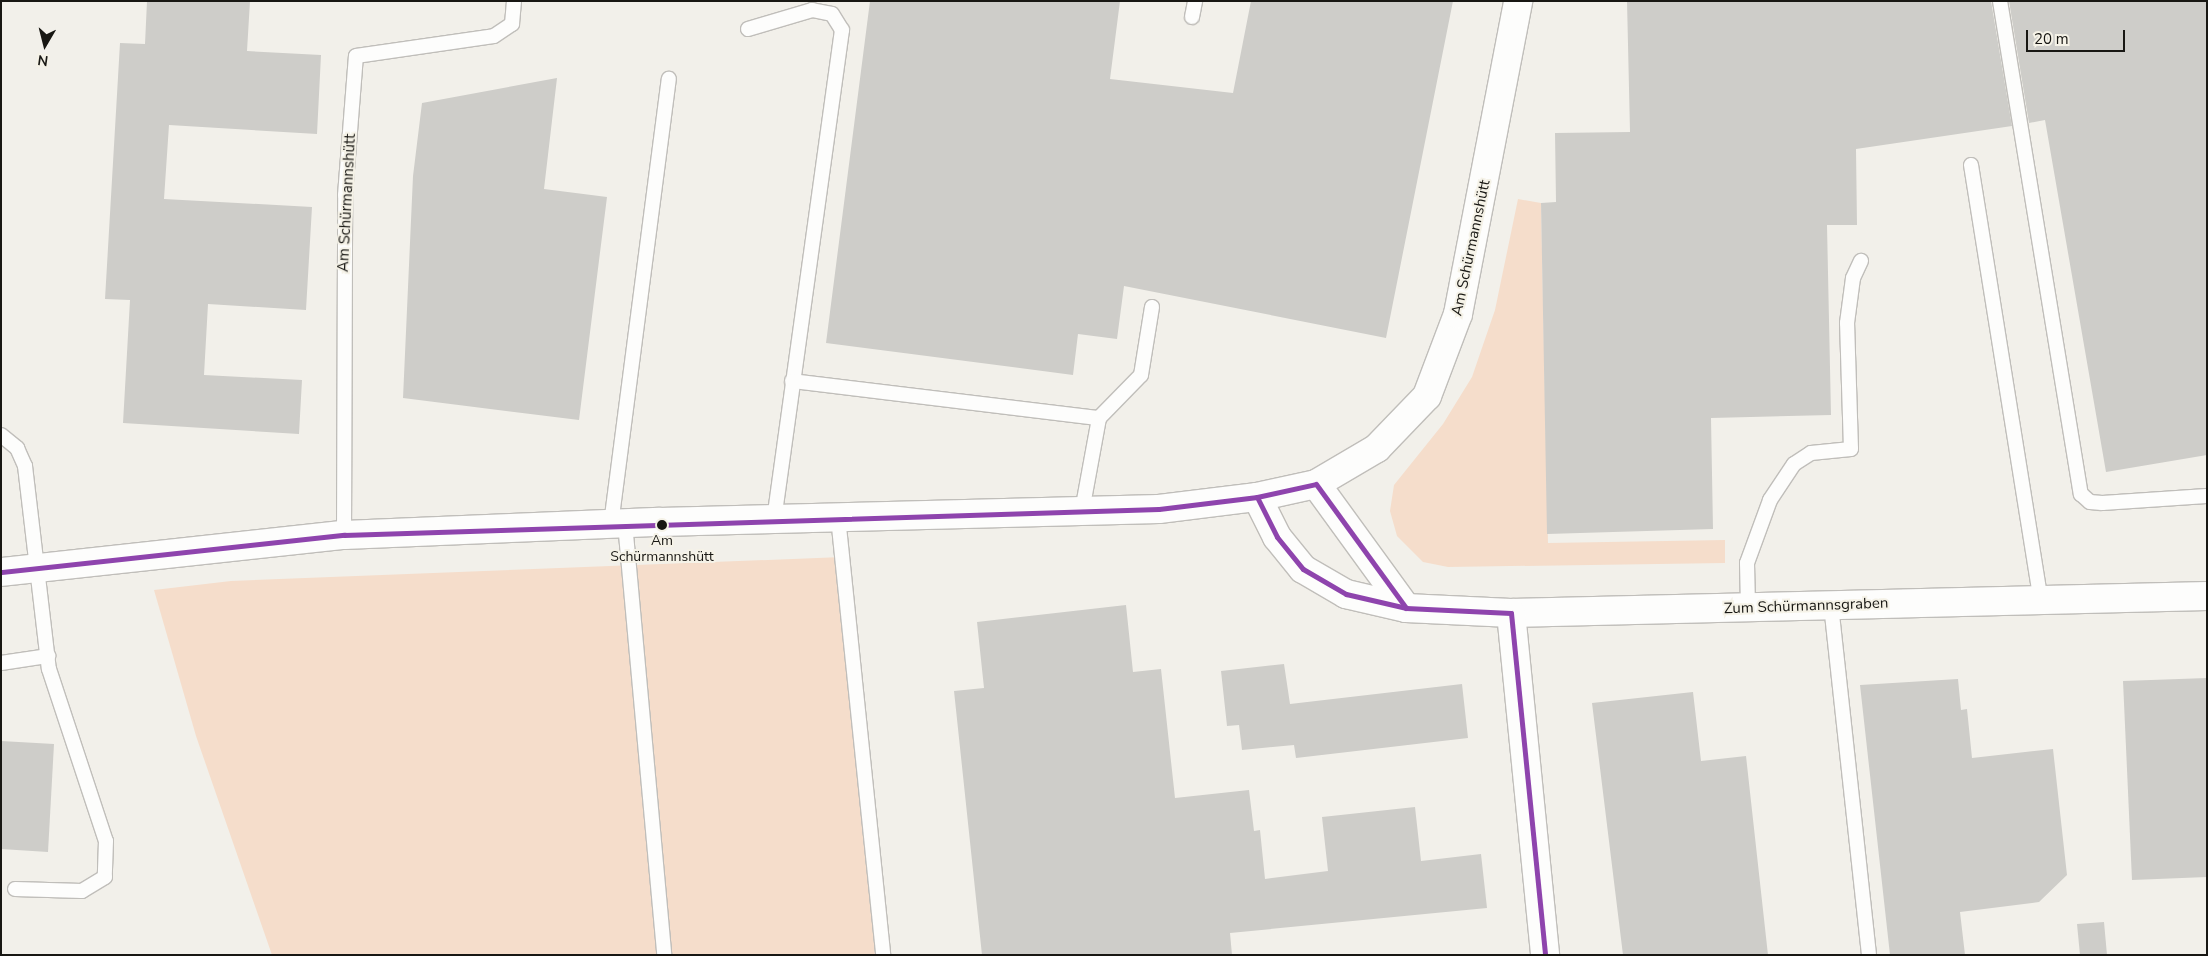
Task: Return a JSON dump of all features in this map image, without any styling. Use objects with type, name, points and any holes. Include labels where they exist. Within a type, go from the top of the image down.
[{"type":"street","name":"Am Schürmannshütt","points":[[1,572],[344,535],[618,523],[1159,509],[1257,497],[1316,484],[1377,448],[1427,396],[1458,314],[1518,1]]},
{"type":"street","points":[[1316,484],[1406,608]]},
{"type":"street","name":"Zum Schürmannsgraben","points":[[1257,497],[1277,537],[1303,569],[1346,594],[1406,608],[1511,614],[2207,596]]},
{"type":"street","points":[[1511,614],[1545,955]]},
{"type":"lane","name":"Am Schürmannshütt","points":[[344,535],[345,195],[356,56],[494,36],[512,24],[514,1]]},
{"type":"lane","points":[[1192,17],[1196,1]]},
{"type":"lane","points":[[2000,1],[2081,494],[2090,502],[2102,503],[2207,496]]},
{"type":"lane","points":[[748,29],[812,10],[832,14],[842,30],[774,519]]},
{"type":"lane","points":[[664,955],[618,523],[669,79]]},
{"type":"lane","points":[[1970,165],[2041,600]]},
{"type":"lane","points":[[1748,607],[1747,563],[1770,500],[1794,464],[1811,453],[1851,449],[1847,323],[1853,278],[1861,261]]},
{"type":"lane","points":[[1082,511],[1099,418],[1141,375],[1152,307]]},
{"type":"lane","points":[[792,381],[1099,418]]},
{"type":"lane","points":[[1,435],[17,448],[25,466],[39,568],[48,656],[106,841],[105,877],[82,891],[15,889]]},
{"type":"lane","points":[[838,517],[883,955]]},
{"type":"lane","points":[[1831,605],[1869,955]]},
{"type":"lane","points":[[1,663],[48,656]]},
{"type":"shaded area","points":[[1518,199],[1541,203],[1548,543],[1725,540],[1725,563],[1448,567],[1423,562],[1397,536],[1390,511],[1394,485],[1443,424],[1472,377],[1495,310]]},
{"type":"shaded area","points":[[842,557],[875,955],[272,955],[196,736],[154,590],[231,581]]},
{"type":"building","points":[[147,1],[250,1],[247,51],[321,55],[317,134],[169,125],[164,199],[312,207],[306,310],[208,304],[204,375],[302,380],[299,434],[123,423],[130,300],[105,299],[120,43],[145,44]]},
{"type":"building","points":[[870,1],[1120,1],[1110,79],[1233,93],[1251,1],[1453,1],[1386,338],[1124,286],[1117,339],[1078,334],[1073,375],[826,343]]},
{"type":"building","points":[[1627,1],[1991,1],[2012,126],[1856,149],[1857,225],[1827,225],[1831,415],[1711,418],[1713,529],[1547,534],[1541,203],[1556,202],[1555,133],[1630,132]]},
{"type":"building","points":[[2009,1],[2207,1],[2207,455],[2106,472],[2045,120],[2029,123]]},
{"type":"building","points":[[557,78],[544,189],[607,197],[579,420],[403,398],[413,176],[422,103]]},
{"type":"building","points":[[1126,605],[1133,672],[1161,669],[1175,798],[1249,790],[1254,831],[1260,830],[1265,879],[1328,871],[1322,817],[1415,807],[1421,861],[1481,854],[1487,908],[1230,933],[1232,955],[982,955],[954,691],[984,688],[977,622]]},
{"type":"building","points":[[1284,664],[1290,704],[1462,684],[1468,738],[1296,758],[1294,745],[1242,750],[1239,725],[1227,726],[1221,671]]},
{"type":"building","points":[[2207,678],[2207,877],[2132,880],[2123,681]]},
{"type":"building","points":[[1958,679],[1961,710],[1967,709],[1972,758],[2053,749],[2067,875],[2039,902],[1960,912],[1965,955],[1890,955],[1860,685]]},
{"type":"building","points":[[1693,692],[1701,761],[1746,756],[1768,955],[1623,955],[1592,703]]},
{"type":"building","points":[[1,741],[54,744],[48,852],[1,849]]},
{"type":"building","points":[[2104,922],[2107,955],[2080,955],[2077,924]]},
{"type":"transit line","points":[[1,572],[344,535],[1159,509],[1257,497],[1316,484],[1406,608]]},
{"type":"transit line","points":[[1257,497],[1277,537],[1303,569],[1346,594],[1406,608],[1511,613]]},
{"type":"transit line","points":[[1511,613],[1545,955]]},
{"type":"place","name":"Am Schürmannshütt","points":[[662,525]]}]
